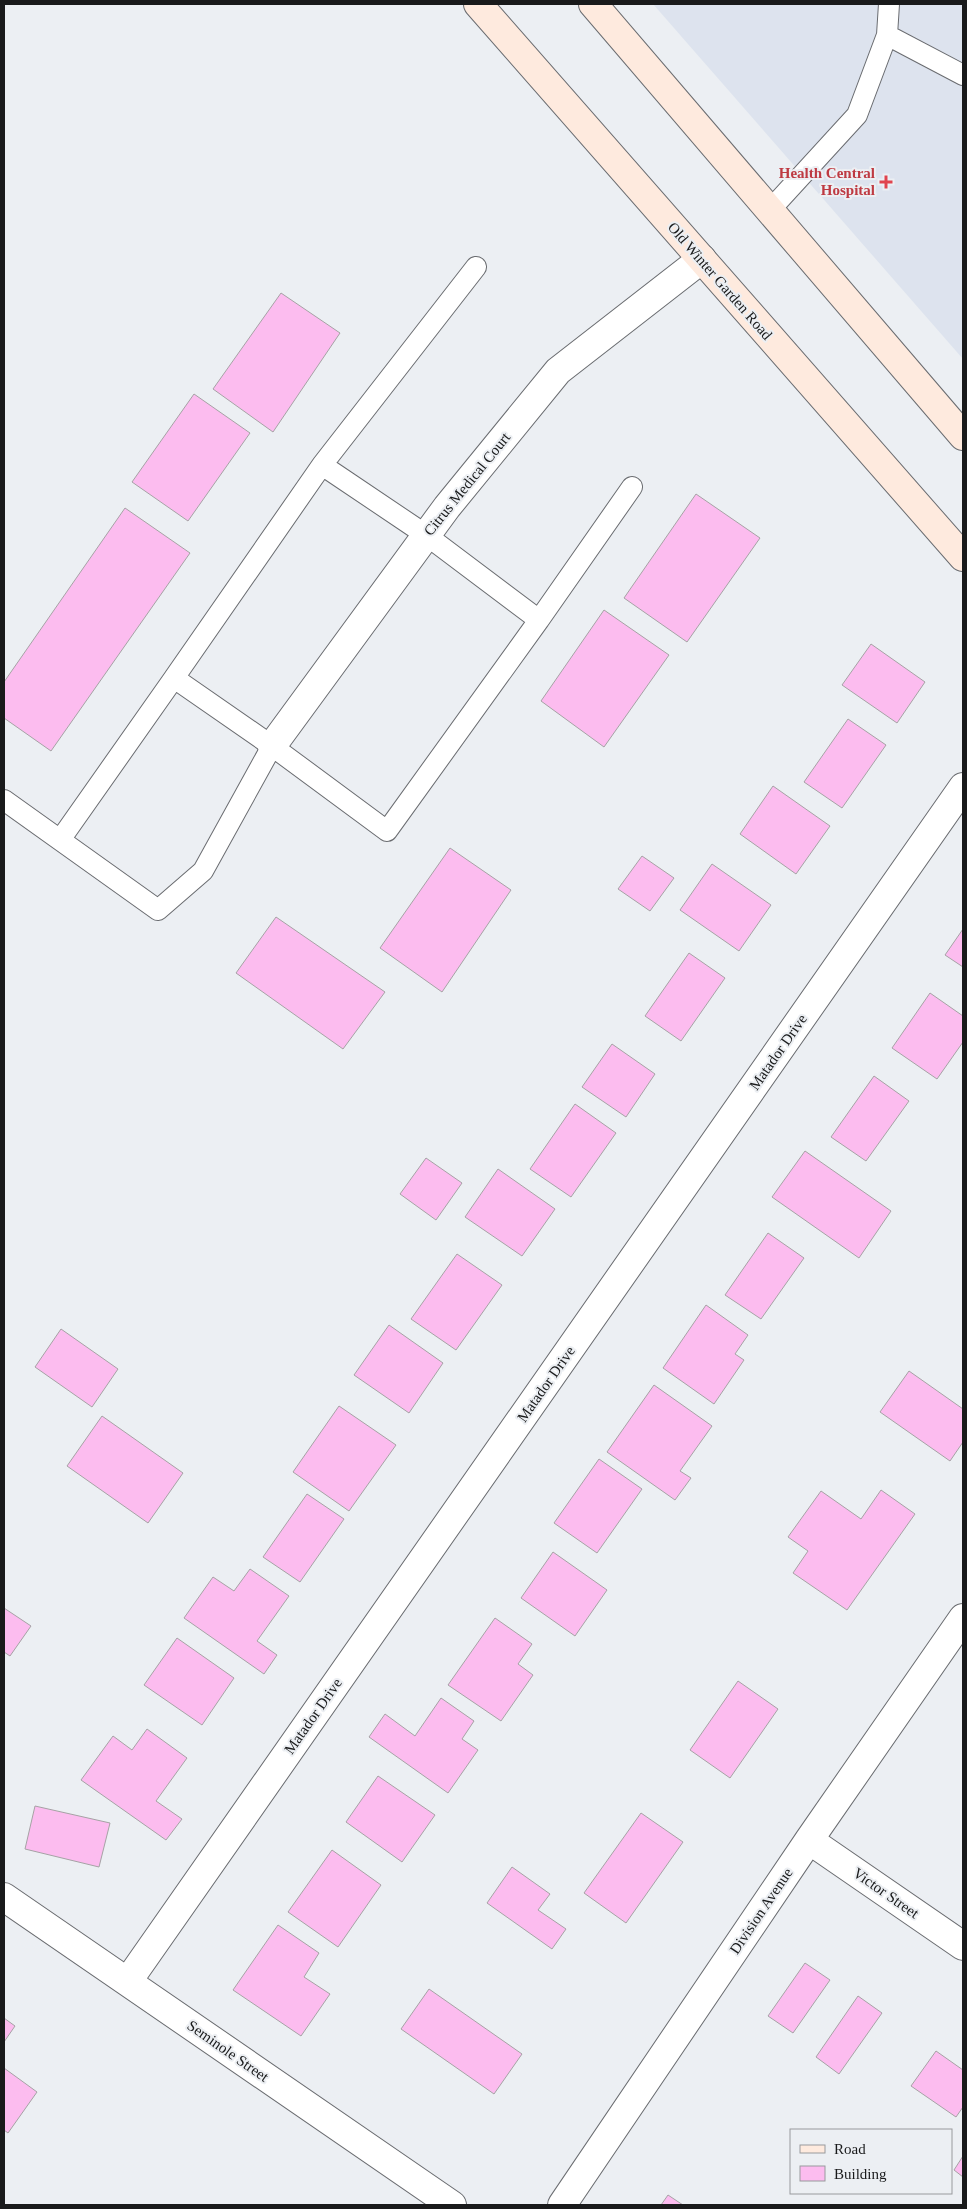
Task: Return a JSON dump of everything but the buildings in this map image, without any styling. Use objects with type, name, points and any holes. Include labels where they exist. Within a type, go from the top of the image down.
[{"type":"main road","name":"Old Winter Garden Road","points":[[478,4],[963,558]]},
{"type":"main road","points":[[593,4],[963,436]]},
{"type":"street","name":"Citrus Medical Court","points":[[272,746],[426,535],[558,371],[702,259]]},
{"type":"street","name":"Matador Drive","points":[[128,1982],[963,787]]},
{"type":"street","name":"Division Avenue","points":[[562,2205],[809,1840],[963,1618]]},
{"type":"street","name":"Victor Street","points":[[809,1840],[963,1946]]},
{"type":"street","name":"Seminole Street","points":[[4,1897],[452,2205]]},
{"type":"lane","points":[[770,210],[857,115],[887,35],[889,4]]},
{"type":"lane","points":[[887,35],[963,75]]},
{"type":"lane","points":[[60,840],[322,466],[476,267]]},
{"type":"lane","points":[[322,466],[426,535],[539,620]]},
{"type":"lane","points":[[174,678],[272,746],[387,831],[632,487]]},
{"type":"lane","points":[[4,800],[158,910],[203,871],[272,746]]},
{"type":"shaded area","name":"Health Central Hospital","points":[[653,4],[963,4],[963,359]]},
{"type":"place","name":"Health Central Hospital","points":[[886,182]]}]
